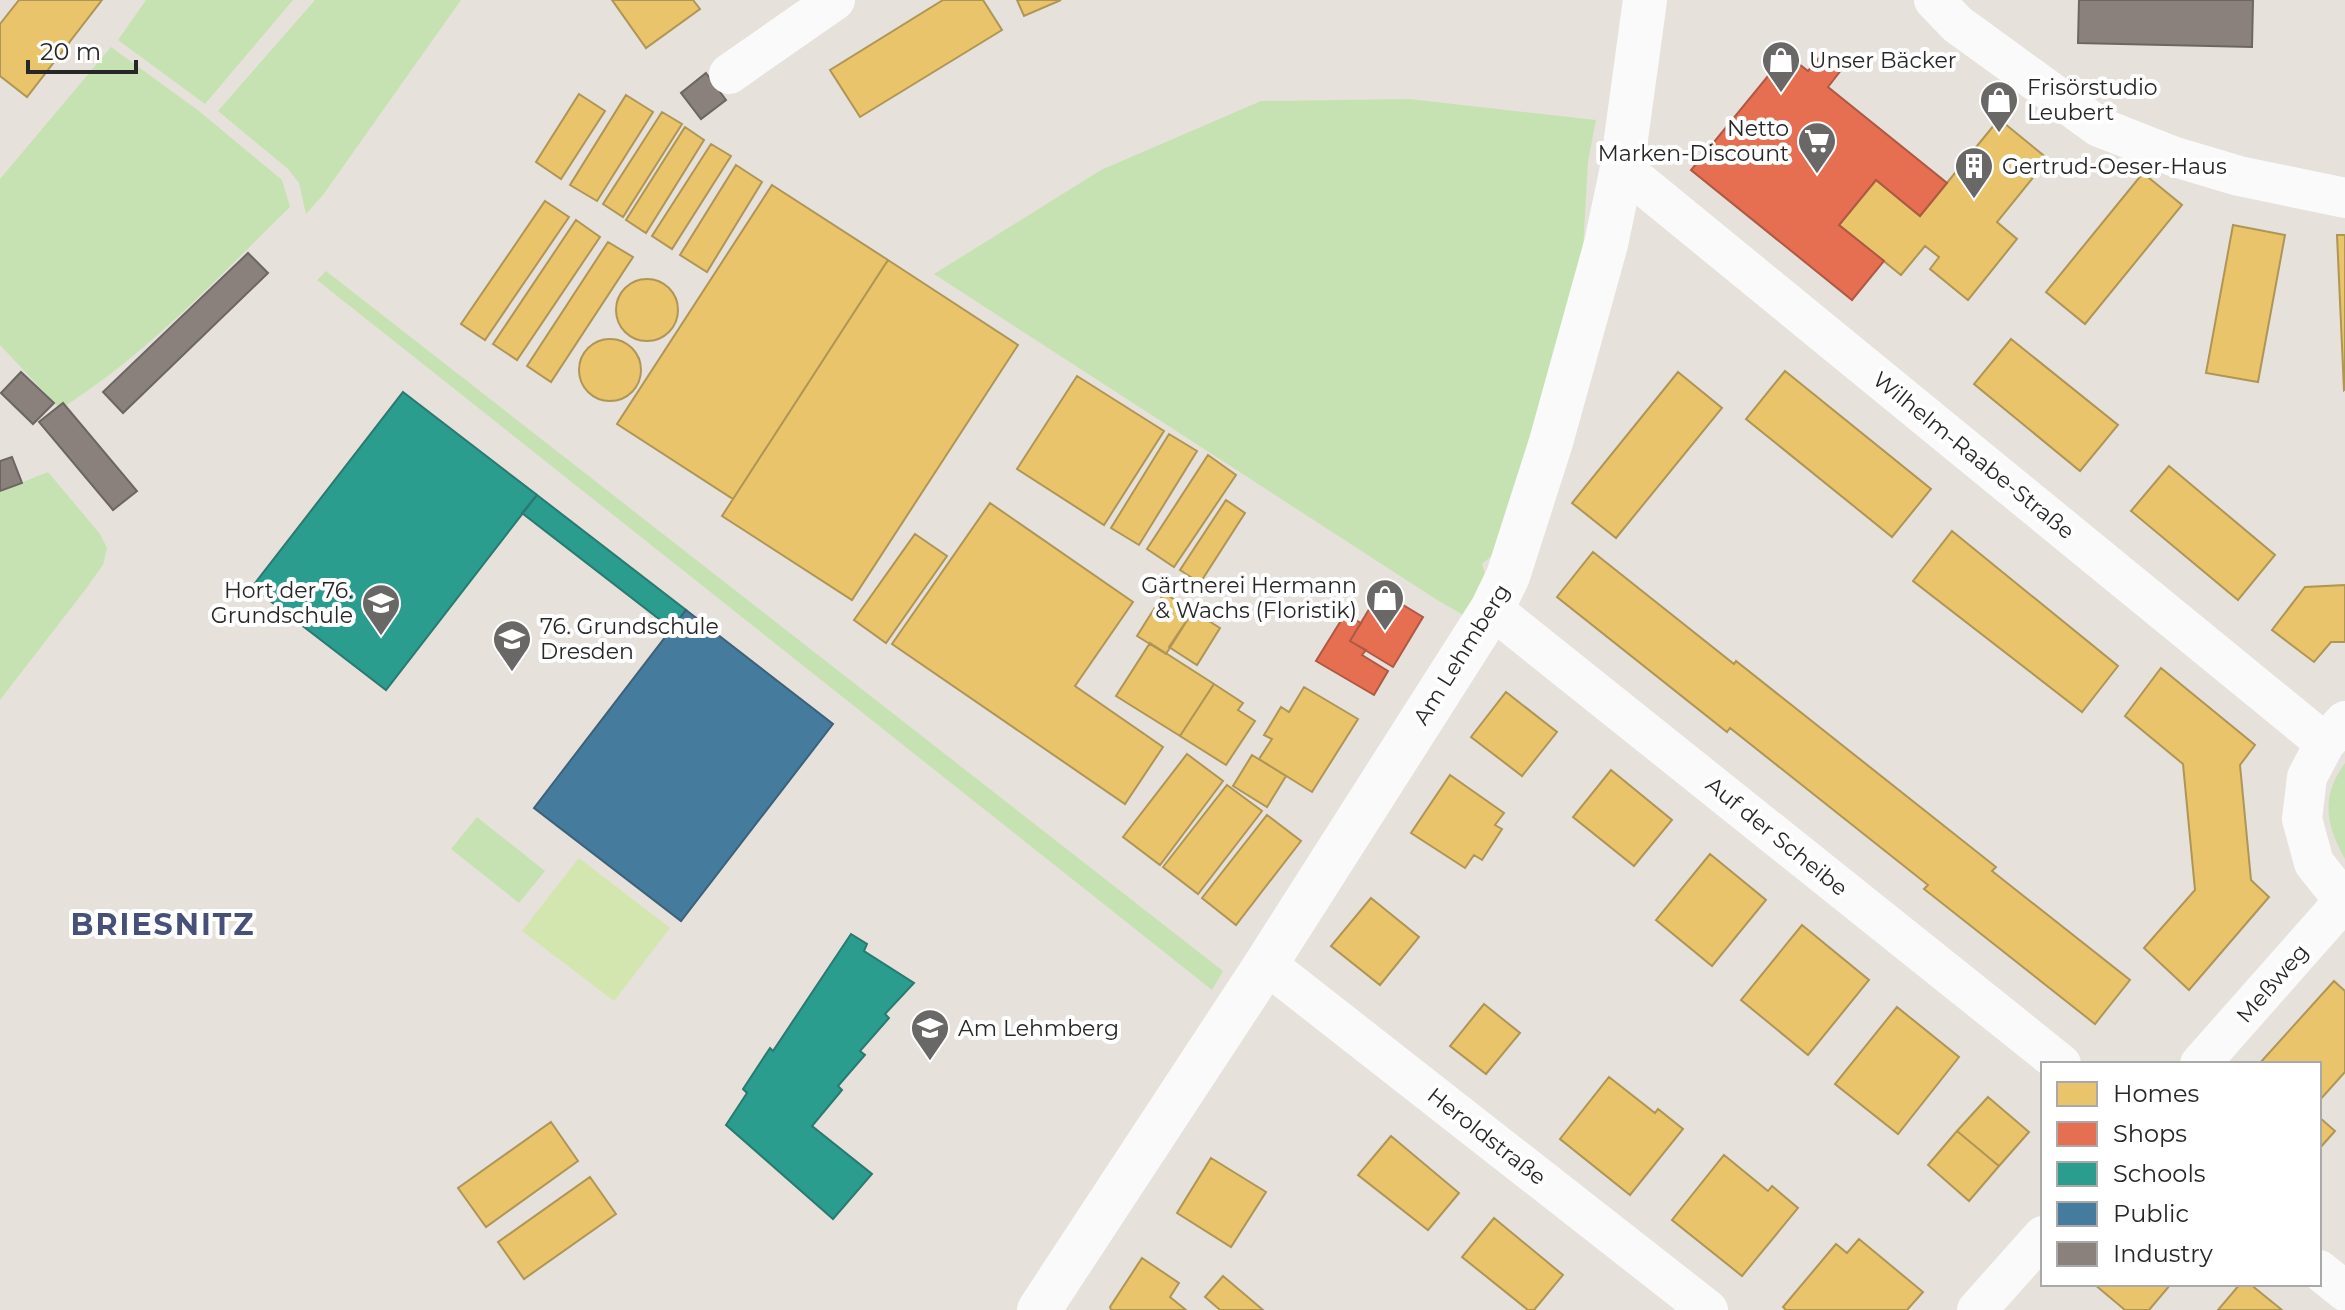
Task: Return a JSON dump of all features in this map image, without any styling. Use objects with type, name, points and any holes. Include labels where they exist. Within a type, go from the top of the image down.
[{"type":"street","points":[[729,74],[835,0]]},
{"type":"street","name":"Am Lehmberg","points":[[1039,1310],[1266,964],[1492,609],[1508,576],[1551,442],[1606,244],[1622,168],[1645,0]]},
{"type":"street","points":[[1934,0],[1957,24],[2099,127],[2175,157],[2231,174],[2345,198]]},
{"type":"street","name":"Wilhelm-Raabe-Straße","points":[[1622,168],[2335,732],[2307,777],[2302,819],[2314,863],[2344,902]]},
{"type":"street","name":"Auf der Scheibe","points":[[1492,609],[2058,1062]]},
{"type":"street","name":"Meßweg","points":[[2202,1062],[2344,902]]},
{"type":"street","name":"Heroldstraße","points":[[1266,964],[1708,1310]]},
{"type":"street","points":[[1977,1310],[2041,1238]]},
{"type":"street","points":[[2321,1272],[2345,1291]]},
{"type":"green space","points":[[146,0],[293,0],[205,104],[118,40]]},
{"type":"green space","points":[[315,0],[461,0],[323,195],[306,214],[299,183],[288,169],[218,111]]},
{"type":"green space","points":[[111,47],[199,111],[282,180],[290,207],[152,340],[92,388],[60,409],[0,345],[0,179]]},
{"type":"green space","points":[[1409,99],[1596,120],[1588,161],[1583,250],[1500,549],[1482,564],[1486,577],[1465,616],[934,274],[1101,170],[1261,101]]},
{"type":"green space","points":[[326,271],[1223,971],[1212,990],[317,280]]},
{"type":"green space","points":[[48,472],[100,534],[107,548],[103,565],[0,700],[0,491]]},
{"type":"green space","points":[[2345,763],[2345,859],[2333,834],[2328,811],[2332,788]]},
{"type":"green space","points":[[477,817],[545,871],[519,903],[451,849]]},
{"type":"green space","points":[[579,858],[670,928],[614,1001],[522,931]]},
{"type":"building: Homes","points":[[19,0],[102,0],[27,97],[0,76],[0,24]]},
{"type":"building: Homes","points":[[612,0],[693,0],[700,9],[646,48]]},
{"type":"building: Homes","points":[[943,0],[983,0],[1002,30],[860,117],[830,70]]},
{"type":"building: Homes","points":[[1017,0],[1061,0],[1024,16]]},
{"type":"building: Homes","points":[[579,94],[605,111],[561,179],[536,162]]},
{"type":"building: Homes","points":[[626,95],[653,112],[597,201],[570,185]]},
{"type":"building: Homes","points":[[662,112],[682,124],[623,217],[603,204]]},
{"type":"building: Homes","name":"Gertrud-Oeser-Haus","points":[[1999,119],[2048,159],[1997,222],[2017,239],[1968,300],[1930,269],[1939,257],[1925,246],[1901,275],[1839,225],[1876,180],[1920,216]]},
{"type":"building: Homes","points":[[685,127],[704,140],[646,233],[626,220]]},
{"type":"building: Homes","points":[[711,144],[731,156],[672,249],[652,236]]},
{"type":"building: Homes","points":[[736,165],[762,182],[707,272],[680,255]]},
{"type":"building: Homes","points":[[2143,173],[2182,205],[2085,324],[2046,292]]},
{"type":"building: Homes","points":[[772,185],[888,260],[733,499],[617,424]]},
{"type":"building: Homes","points":[[545,201],[569,217],[485,340],[461,324]]},
{"type":"building: Homes","points":[[576,220],[600,237],[517,360],[493,344]]},
{"type":"building: Homes","points":[[2233,225],[2285,235],[2258,382],[2206,373]]},
{"type":"building: Homes","points":[[2337,235],[2345,235],[2344,390]]},
{"type":"building: Homes","points":[[608,242],[633,257],[551,382],[527,366]]},
{"type":"building: Homes","points":[[888,260],[1018,345],[852,600],[722,516]]},
{"type":"building: Homes","points":[[641,279],[653,279],[669,288],[676,298],[676,322],[669,332],[653,341],[641,341],[621,327],[616,316],[616,304],[630,284]]},
{"type":"building: Homes","points":[[604,339],[616,339],[632,348],[639,358],[639,382],[632,392],[616,401],[604,401],[584,387],[579,376],[579,364],[593,344]]},
{"type":"building: Homes","points":[[2011,339],[2118,425],[2080,471],[1974,384]]},
{"type":"building: Homes","points":[[1785,371],[1931,489],[1892,537],[1746,419]]},
{"type":"building: Homes","points":[[1678,372],[1722,408],[1616,538],[1572,503]]},
{"type":"building: Homes","points":[[1077,376],[1164,431],[1104,525],[1017,469]]},
{"type":"building: Homes","points":[[1169,434],[1197,451],[1139,545],[1111,528]]},
{"type":"building: Homes","points":[[1208,455],[1236,475],[1174,567],[1147,549]]},
{"type":"building: Homes","points":[[2169,466],[2275,555],[2238,600],[2131,511]]},
{"type":"building: Homes","points":[[1226,500],[1245,513],[1200,583],[1180,570]]},
{"type":"building: Homes","points":[[990,503],[1133,602],[1075,686],[1163,747],[1125,804],[892,644]]},
{"type":"building: Homes","points":[[1952,531],[2118,666],[2082,712],[1913,581]]},
{"type":"building: Homes","points":[[915,534],[947,556],[886,643],[854,620]]},
{"type":"building: Homes","points":[[1593,552],[1996,867],[1992,871],[2130,980],[2095,1024],[1924,889],[1928,885],[1730,728],[1727,732],[1557,597]]},
{"type":"building: Homes","points":[[2345,585],[2345,642],[2331,642],[2314,662],[2272,630],[2305,587]]},
{"type":"building: Homes","points":[[1164,593],[1193,611],[1166,654],[1137,636]]},
{"type":"building: Homes","points":[[1193,611],[1220,628],[1197,665],[1169,647]]},
{"type":"building: Homes","points":[[1150,643],[1214,684],[1180,736],[1116,696]]},
{"type":"building: Homes","points":[[2161,668],[2255,745],[2240,765],[2251,880],[2269,897],[2189,990],[2144,948],[2195,890],[2183,764],[2125,716]]},
{"type":"building: Homes","points":[[1214,684],[1243,703],[1238,710],[1255,721],[1226,765],[1180,736]]},
{"type":"building: Homes","points":[[1304,687],[1358,719],[1312,792],[1259,759],[1272,739],[1264,735],[1281,707],[1289,712]]},
{"type":"building: Homes","points":[[1506,692],[1557,732],[1522,776],[1471,737]]},
{"type":"building: Homes","points":[[1187,754],[1223,781],[1160,865],[1123,837]]},
{"type":"building: Homes","points":[[1252,755],[1286,776],[1267,807],[1233,786]]},
{"type":"building: Homes","points":[[1611,770],[1672,820],[1634,866],[1573,817]]},
{"type":"building: Homes","points":[[1450,775],[1504,813],[1495,825],[1502,829],[1482,860],[1474,855],[1465,868],[1411,833]]},
{"type":"building: Homes","points":[[1227,785],[1262,811],[1198,894],[1163,867]]},
{"type":"building: Homes","points":[[1267,815],[1301,841],[1236,925],[1202,898]]},
{"type":"building: Homes","points":[[1710,854],[1766,900],[1712,966],[1656,920]]},
{"type":"building: Homes","points":[[1371,898],[1419,937],[1380,985],[1331,946]]},
{"type":"building: Homes","points":[[1802,925],[1869,980],[1808,1055],[1741,1000]]},
{"type":"building: Homes","points":[[2334,981],[2345,991],[2345,1072],[2321,1099],[2321,1062],[2261,1062]]},
{"type":"building: Homes","points":[[1484,1004],[1520,1033],[1486,1074],[1450,1046]]},
{"type":"building: Homes","points":[[1897,1007],[1959,1057],[1898,1134],[1835,1084]]},
{"type":"building: Homes","points":[[1609,1077],[1655,1113],[1658,1109],[1683,1129],[1630,1195],[1560,1139]]},
{"type":"building: Homes","points":[[1988,1097],[2029,1132],[1999,1166],[1957,1131]]},
{"type":"building: Homes","points":[[2321,1119],[2335,1131],[2321,1147]]},
{"type":"building: Homes","points":[[551,1122],[578,1161],[486,1227],[458,1188]]},
{"type":"building: Homes","points":[[1957,1131],[1999,1166],[1969,1201],[1928,1165]]},
{"type":"building: Homes","points":[[1391,1136],[1459,1193],[1428,1230],[1358,1175]]},
{"type":"building: Homes","points":[[1724,1155],[1768,1191],[1772,1186],[1798,1208],[1742,1276],[1672,1220]]},
{"type":"building: Homes","points":[[1211,1158],[1266,1192],[1231,1247],[1177,1213]]},
{"type":"building: Homes","points":[[590,1177],[616,1214],[524,1279],[498,1242]]},
{"type":"building: Homes","points":[[1494,1218],[1563,1275],[1534,1310],[1528,1310],[1462,1257]]},
{"type":"building: Homes","points":[[1859,1239],[1923,1292],[1907,1310],[1786,1310],[1783,1307],[1836,1244],[1847,1253]]},
{"type":"building: Homes","points":[[1142,1258],[1179,1283],[1170,1297],[1186,1310],[1111,1310]]},
{"type":"building: Homes","points":[[1223,1276],[1263,1310],[1220,1310],[1205,1297]]},
{"type":"building: Homes","points":[[2096,1286],[2169,1286],[2149,1310],[2125,1310]]},
{"type":"building: Homes","points":[[2238,1286],[2252,1286],[2282,1310],[2218,1310]]},
{"type":"building: Shops","name":"Netto Marken-Discount","points":[[1823,53],[1842,69],[1828,87],[1947,183],[1920,216],[1876,180],[1839,225],[1884,261],[1852,300],[1691,170],[1786,54],[1808,71]]},
{"type":"building: Shops","name":"Gärtnerei Hermann & Wachs (Floristik)","points":[[1380,591],[1423,617],[1393,667],[1350,641]]},
{"type":"building: Shops","points":[[1345,614],[1361,623],[1350,641],[1366,650],[1362,655],[1388,671],[1374,695],[1316,661]]},
{"type":"building: Schools","points":[[403,392],[537,495],[386,690],[252,587]]},
{"type":"building: Schools","points":[[537,495],[686,610],[672,629],[522,513]]},
{"type":"building: Schools","points":[[851,934],[867,944],[864,951],[914,983],[885,1014],[889,1018],[860,1051],[865,1055],[838,1086],[842,1090],[812,1126],[872,1174],[833,1219],[726,1125],[747,1093],[743,1089],[770,1048],[773,1051]]},
{"type":"building: Public","points":[[686,610],[833,724],[681,921],[534,808]]},
{"type":"building: Industry","points":[[2079,0],[2253,0],[2252,47],[2078,43]]},
{"type":"building: Industry","points":[[706,73],[726,100],[701,119],[681,93]]},
{"type":"building: Industry","points":[[248,253],[268,273],[123,413],[103,392]]},
{"type":"building: Industry","points":[[21,372],[54,403],[33,424],[1,393]]},
{"type":"building: Industry","points":[[63,403],[137,491],[113,510],[39,422]]},
{"type":"building: Industry","points":[[12,457],[22,483],[0,491],[0,461]]},
{"type":"place","name":"Unser Bäcker","points":[[1781,94]]},
{"type":"place","name":"Frisörstudio Leubert","points":[[1999,134]]},
{"type":"place","name":"Netto Marken-Discount","points":[[1817,175]]},
{"type":"place","name":"Gertrud-Oeser-Haus","points":[[1974,200]]},
{"type":"place","name":"Gärtnerei Hermann & Wachs (Floristik)","points":[[1385,632]]},
{"type":"place","name":"Hort der 76. Grundschule","points":[[381,637]]},
{"type":"place","name":"76. Grundschule Dresden","points":[[512,673]]},
{"type":"place","name":"Am Lehmberg","points":[[930,1062]]},
{"type":"district","name":"BRIESNITZ","points":[[163,925]]}]
